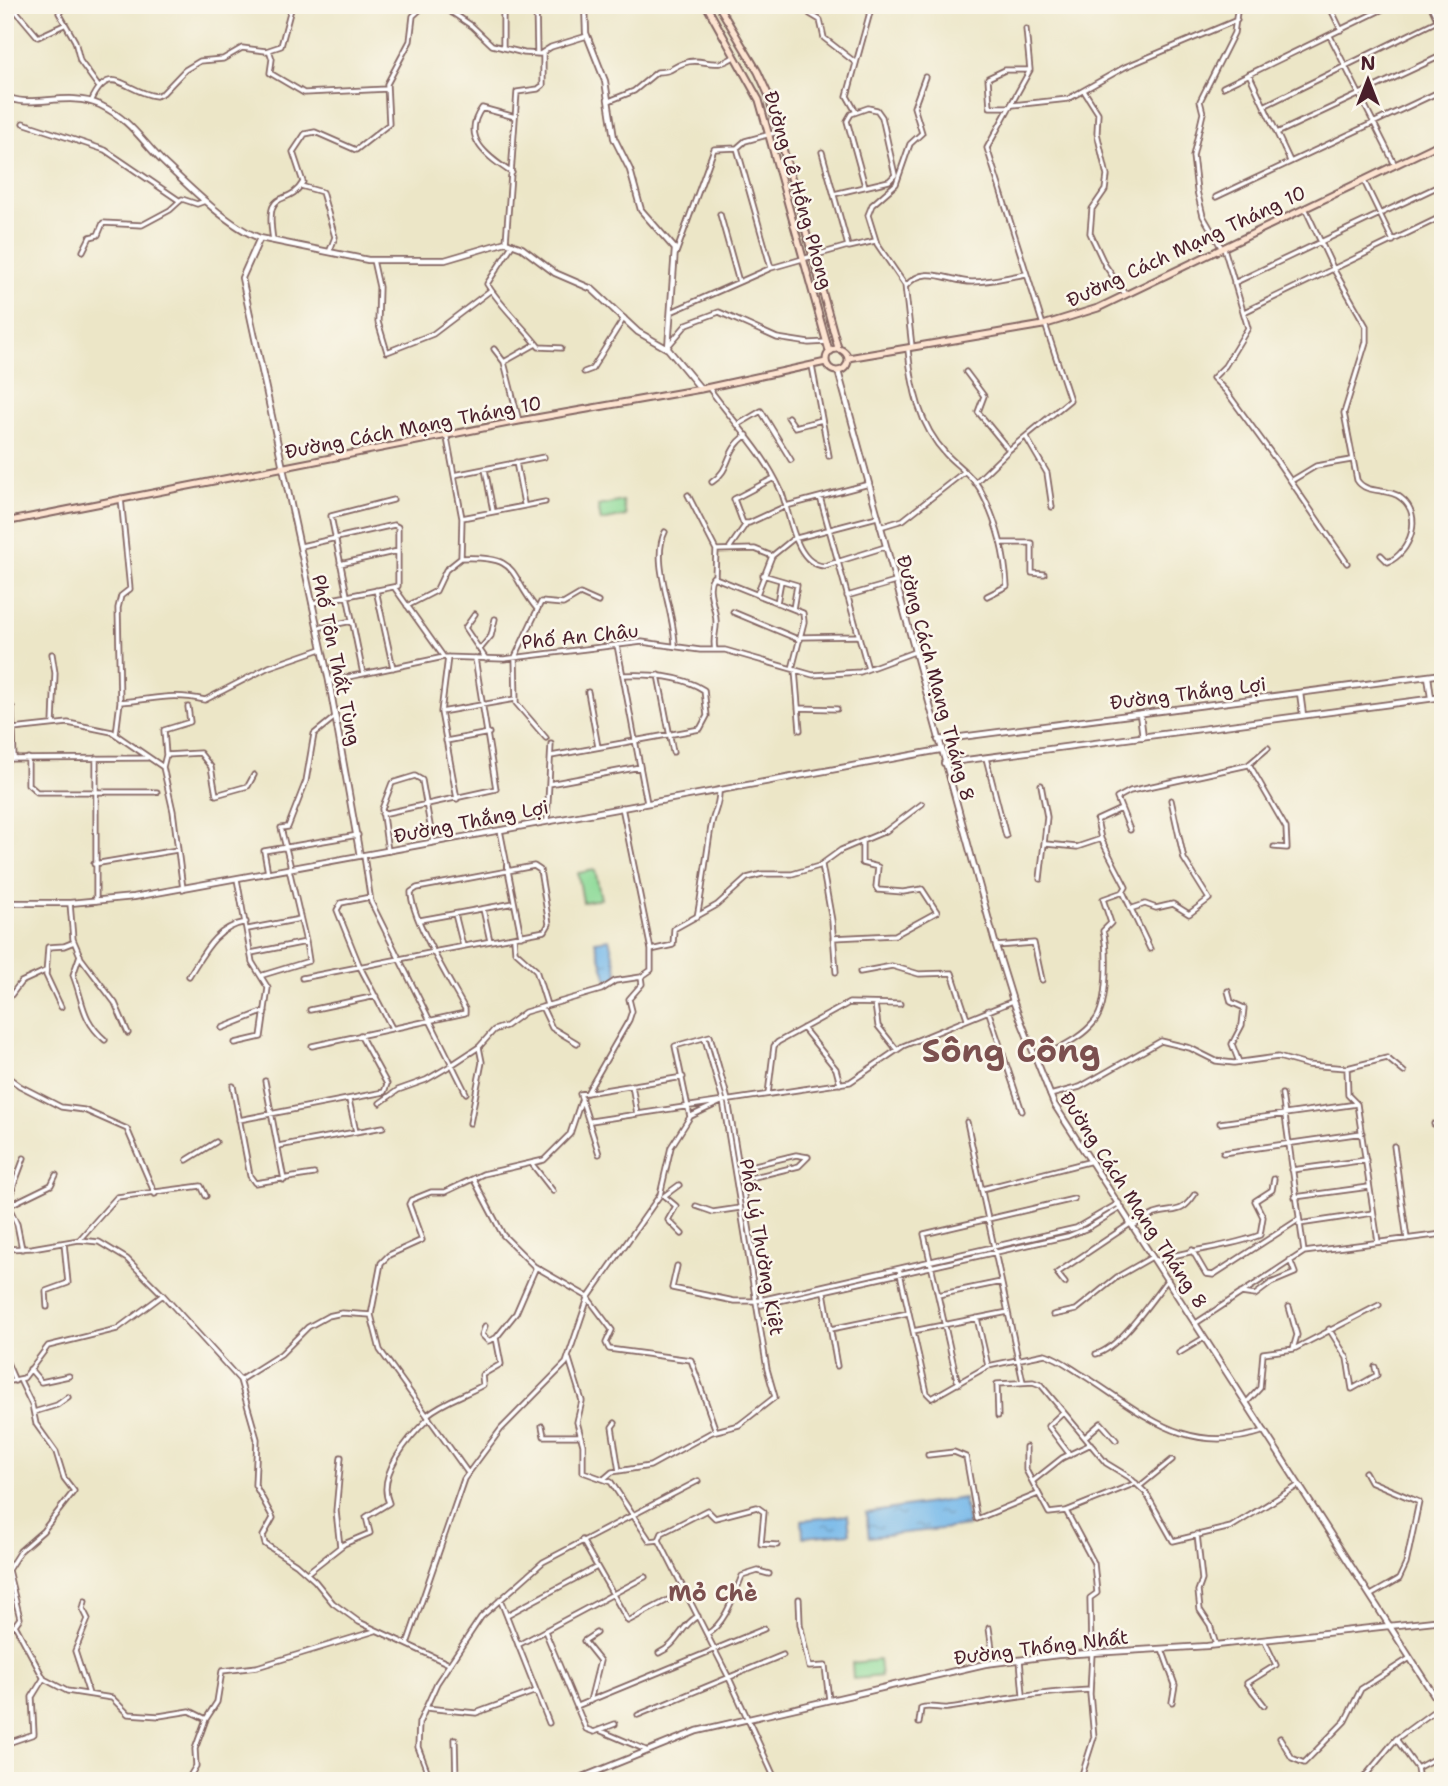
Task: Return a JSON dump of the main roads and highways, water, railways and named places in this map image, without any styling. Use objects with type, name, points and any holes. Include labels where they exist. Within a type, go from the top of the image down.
[{"type":"main road","name":"Đường Lê Hồng Phong","points":[[706,5],[760,100],[829,351]]},
{"type":"main road","name":"Đường Lê Hồng Phong","points":[[718,5],[768,94],[838,348]]},
{"type":"main road","points":[[729,43],[738,37]]},
{"type":"main road","name":"Đường Cách Mạng Tháng 10","points":[[848,358],[910,350],[1044,324],[1098,307],[1443,142]]},
{"type":"main road","points":[[838,348],[845,352],[848,358],[846,367],[838,371],[830,369],[826,362],[829,351],[838,348]]},
{"type":"main road","name":"Đường Cách Mạng Tháng 10","points":[[5,522],[447,438],[519,421],[709,388],[826,362]]},
{"type":"water","points":[[609,939],[619,978],[607,980],[595,941]]},
{"type":"water","points":[[964,1498],[968,1526],[869,1537],[866,1513]]},
{"type":"water","points":[[848,1515],[850,1533],[803,1537],[802,1520]]},
{"type":"district","name":"Sông Công","points":[[1011,1050]]},
{"type":"district","name":"Mỏ Chè","points":[[713,1593]]}]
